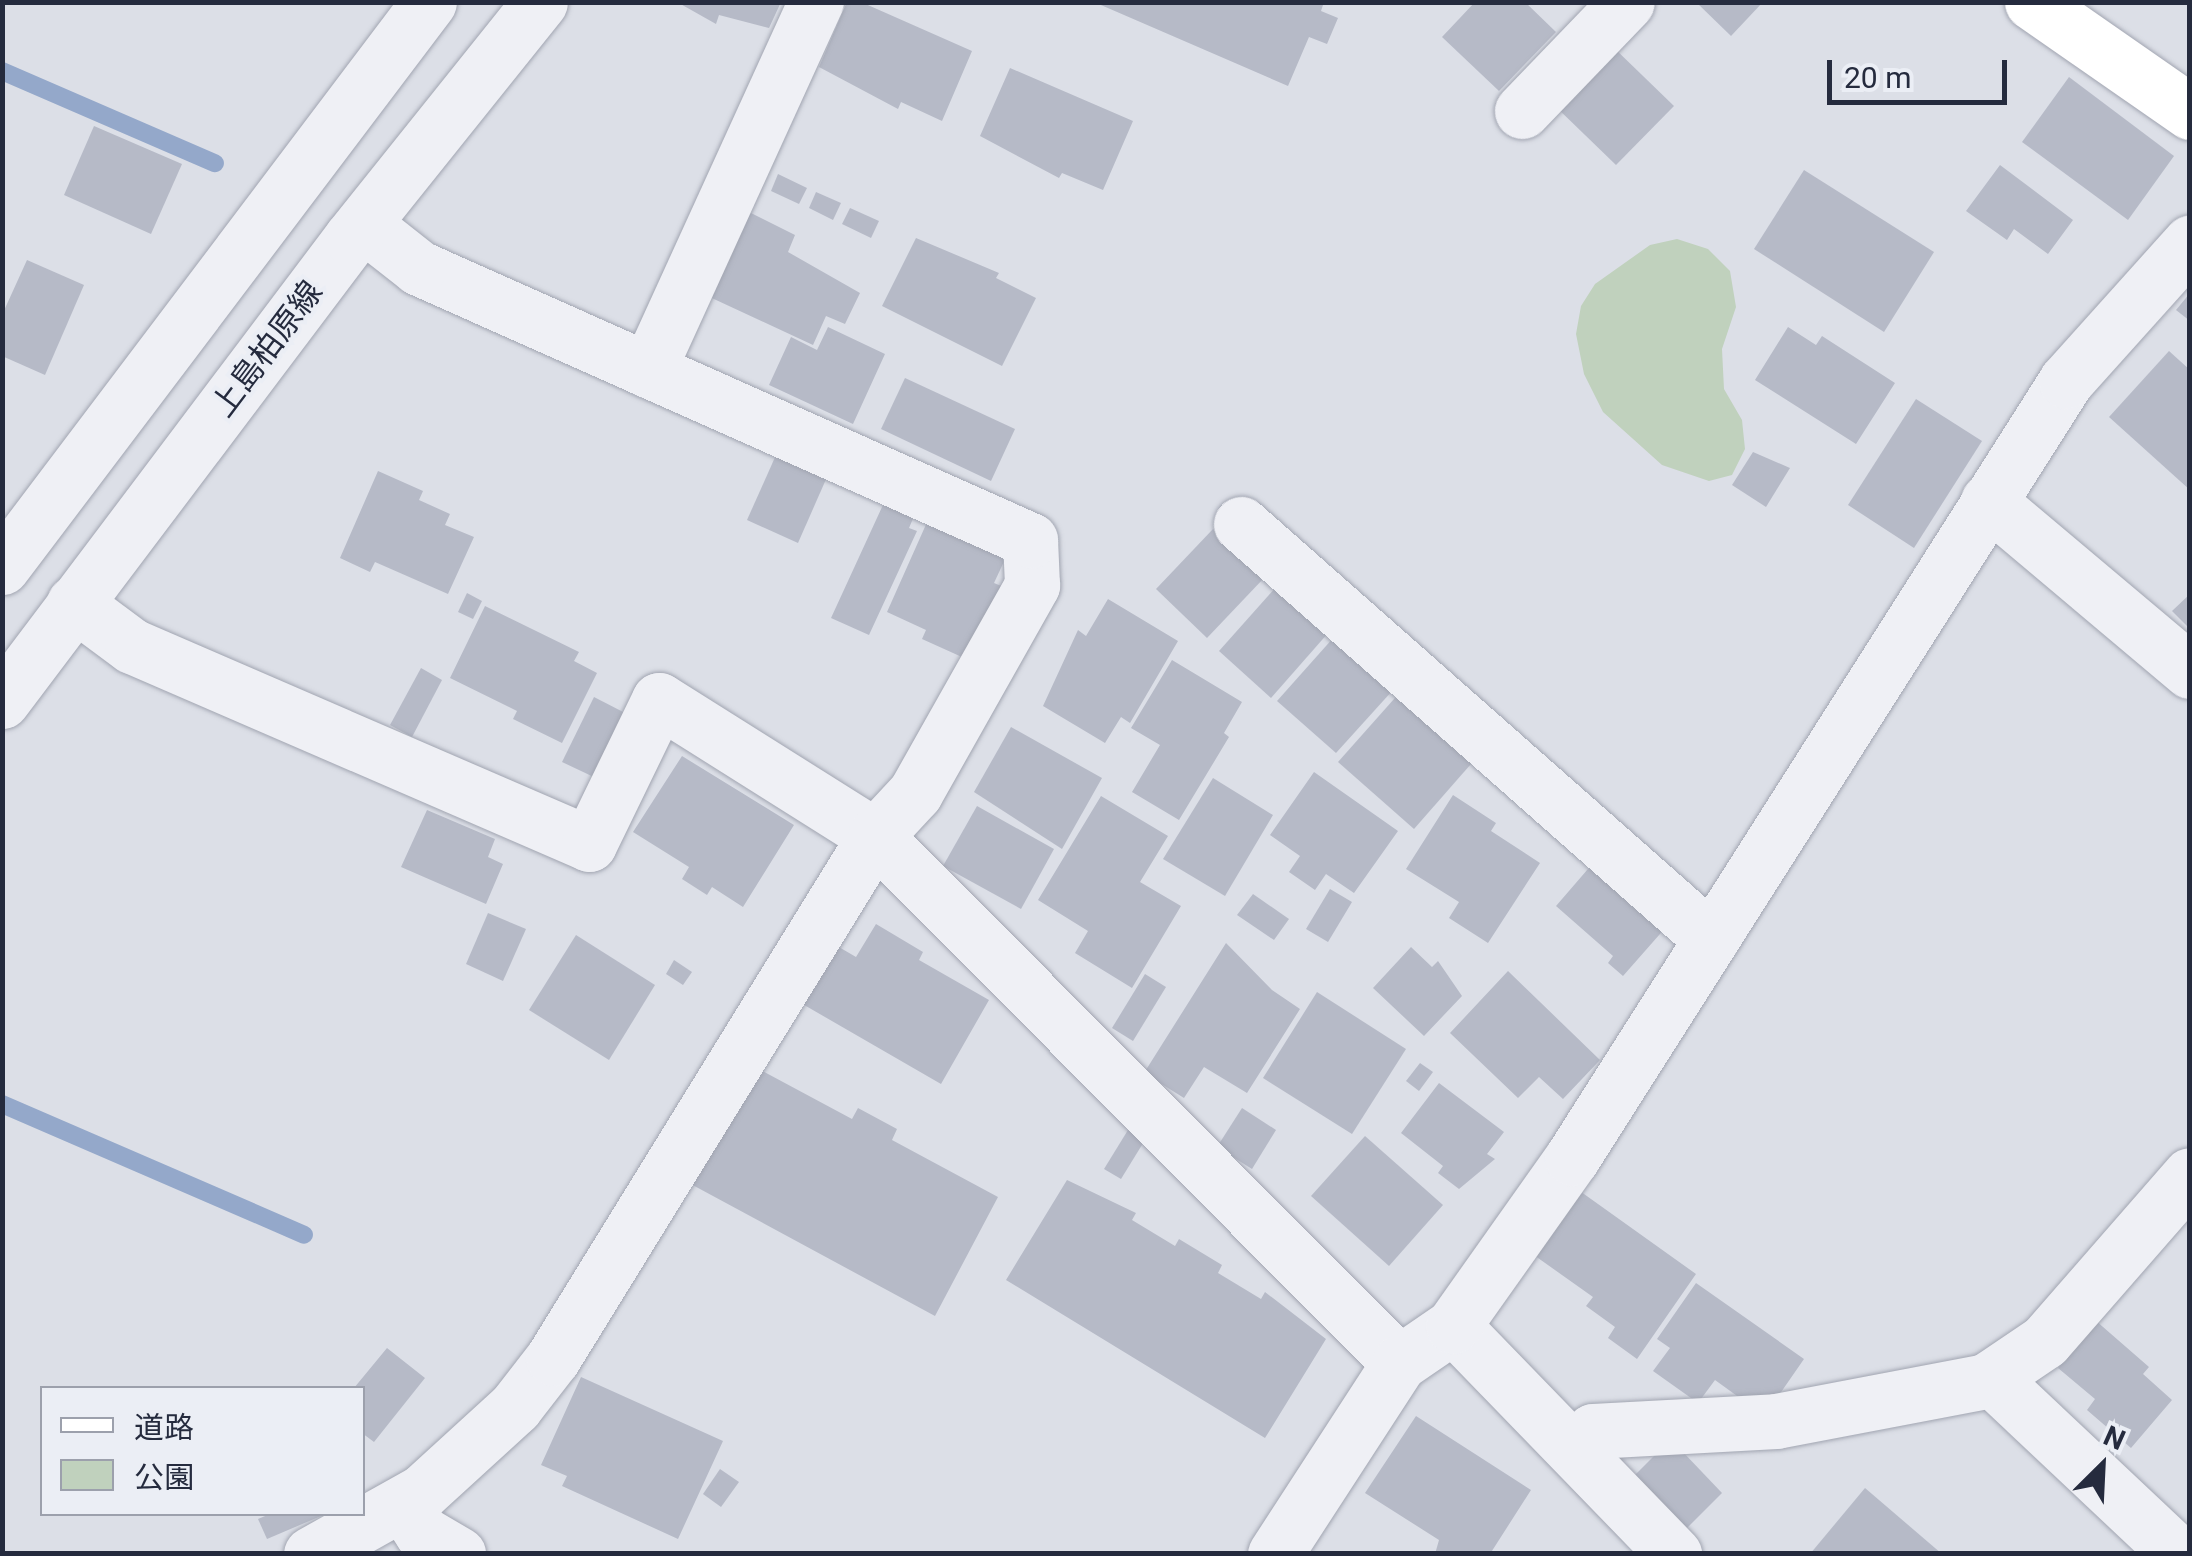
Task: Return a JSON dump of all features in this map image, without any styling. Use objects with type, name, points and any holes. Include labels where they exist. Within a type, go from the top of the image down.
[{"type":"main road","points":[[2032,2],[2190,112]]},
{"type":"street","points":[[2,566],[429,2]]},
{"type":"street","name":"上島柏原線","points":[[2,701],[363,224],[540,2]]},
{"type":"street","points":[[648,370],[816,2]]},
{"type":"street","points":[[1522,111],[1627,2]]},
{"type":"street","points":[[311,1554],[402,1504],[471,1452],[553,1358],[875,836],[915,792],[1032,585],[1030,540],[419,268],[363,224]]},
{"type":"street","points":[[1276,1554],[1399,1362],[1453,1326],[1572,1158],[2066,380],[2190,243]]},
{"type":"street","points":[[1988,501],[2190,671]]},
{"type":"street","points":[[1241,524],[1711,939]]},
{"type":"street","points":[[74,603],[132,646],[588,844],[659,700],[875,836],[1399,1362]]},
{"type":"street","points":[[1574,1450],[1593,1432],[1776,1421],[1952,1391],[1991,1378],[2045,1342],[2190,1175]]},
{"type":"street","points":[[1453,1326],[1674,1554]]},
{"type":"street","points":[[1991,1378],[2178,1554]]},
{"type":"street","points":[[402,1504],[422,1533],[458,1554]]},
{"type":"green space","points":[[1677,239],[1708,249],[1730,271],[1736,307],[1722,349],[1724,389],[1742,420],[1745,449],[1732,475],[1709,481],[1662,465],[1603,412],[1584,374],[1576,334],[1581,306],[1595,284],[1650,245]]},
{"type":"building","points":[[677,2],[781,2],[769,28],[719,15],[716,24]]},
{"type":"building","points":[[847,2],[861,2],[972,51],[942,121],[901,102],[898,109],[819,67]]},
{"type":"building","points":[[1094,2],[1324,2],[1321,11],[1338,18],[1327,44],[1309,37],[1288,86]]},
{"type":"building","points":[[1475,2],[1525,2],[1556,32],[1499,91],[1442,37]]},
{"type":"building","points":[[1696,2],[1763,2],[1731,36]]},
{"type":"building","points":[[1611,45],[1674,106],[1616,165],[1554,105]]},
{"type":"building","points":[[1010,68],[1133,121],[1103,190],[1062,173],[1059,178],[980,136]]},
{"type":"building","points":[[2069,77],[2174,156],[2128,220],[2022,142]]},
{"type":"building","points":[[94,126],[182,164],[151,234],[64,195]]},
{"type":"building","points":[[2000,165],[2073,220],[2048,254],[2014,229],[2007,240],[1966,211]]},
{"type":"building","points":[[1804,170],[1934,252],[1884,332],[1754,249]]},
{"type":"building","points":[[778,174],[807,188],[799,204],[771,191]]},
{"type":"building","points":[[816,192],[841,203],[833,220],[809,208]]},
{"type":"building","points":[[741,208],[795,235],[788,252],[860,293],[845,324],[826,316],[813,345],[701,293]]},
{"type":"building","points":[[850,208],[879,221],[871,238],[842,224]]},
{"type":"building","points":[[916,238],[999,273],[996,278],[1036,298],[1002,366],[882,306]]},
{"type":"building","points":[[27,260],[84,285],[45,375],[2,356],[2,315]]},
{"type":"building","points":[[2190,293],[2190,321],[2176,310]]},
{"type":"building","points":[[828,327],[885,354],[853,424],[769,385],[791,337],[817,350]]},
{"type":"building","points":[[1788,327],[1816,345],[1822,336],[1895,383],[1856,444],[1755,380]]},
{"type":"building","points":[[2169,351],[2190,370],[2190,490],[2109,417]]},
{"type":"building","points":[[905,378],[1015,429],[991,481],[881,429]]},
{"type":"building","points":[[1916,399],[1982,441],[1914,548],[1848,505]]},
{"type":"building","points":[[1753,452],[1790,468],[1766,507],[1732,485]]},
{"type":"building","points":[[776,455],[827,477],[798,543],[747,520]]},
{"type":"building","points":[[378,471],[423,491],[419,500],[450,514],[445,525],[474,537],[448,594],[375,562],[370,572],[340,558]]},
{"type":"building","points":[[888,494],[918,507],[909,528],[917,531],[869,635],[831,618]]},
{"type":"building","points":[[928,520],[1007,555],[994,583],[1006,588],[973,662],[922,639],[926,630],[887,612]]},
{"type":"building","points":[[1213,529],[1264,578],[1207,638],[1156,589]]},
{"type":"building","points":[[1277,586],[1329,632],[1271,698],[1219,651]]},
{"type":"building","points":[[467,593],[482,601],[473,619],[458,612]]},
{"type":"building","points":[[2190,594],[2190,629],[2172,611]]},
{"type":"building","points":[[1108,599],[1178,641],[1130,723],[1121,717],[1105,743],[1043,706],[1078,630],[1086,636]]},
{"type":"building","points":[[485,606],[579,652],[574,661],[597,673],[562,743],[513,719],[517,711],[450,678]]},
{"type":"building","points":[[1334,637],[1393,690],[1336,753],[1277,701]]},
{"type":"building","points":[[1172,660],[1242,702],[1224,733],[1229,737],[1179,820],[1132,792],[1160,745],[1131,728]]},
{"type":"building","points":[[421,668],[442,680],[412,737],[390,725]]},
{"type":"building","points":[[1402,690],[1478,756],[1414,829],[1338,762]]},
{"type":"building","points":[[594,697],[629,715],[598,779],[562,762]]},
{"type":"building","points":[[1011,727],[1102,778],[1062,849],[974,792]]},
{"type":"building","points":[[682,756],[794,825],[743,907],[712,887],[707,895],[682,879],[689,867],[633,832]]},
{"type":"building","points":[[1314,772],[1398,831],[1354,893],[1326,874],[1315,890],[1289,872],[1300,856],[1270,835]]},
{"type":"building","points":[[1213,778],[1273,815],[1225,896],[1163,859]]},
{"type":"building","points":[[1453,795],[1496,823],[1491,831],[1540,863],[1488,943],[1449,918],[1459,902],[1406,869]]},
{"type":"building","points":[[1101,796],[1168,836],[1140,882],[1181,906],[1132,988],[1075,953],[1088,931],[1038,900]]},
{"type":"building","points":[[977,806],[1054,849],[1021,909],[943,866]]},
{"type":"building","points":[[427,810],[495,839],[488,857],[503,864],[486,904],[401,867]]},
{"type":"building","points":[[1594,862],[1667,926],[1623,976],[1608,963],[1613,956],[1556,906]]},
{"type":"building","points":[[1330,889],[1352,902],[1328,942],[1306,929]]},
{"type":"building","points":[[1253,894],[1289,919],[1274,940],[1237,915]]},
{"type":"building","points":[[488,913],[526,929],[503,981],[466,964]]},
{"type":"building","points":[[876,924],[923,952],[919,960],[989,1000],[941,1084],[799,1002],[832,943],[856,957]]},
{"type":"building","points":[[576,935],[655,985],[609,1060],[529,1010]]},
{"type":"building","points":[[1226,943],[1272,990],[1300,1009],[1247,1093],[1204,1067],[1184,1098],[1144,1073]]},
{"type":"building","points":[[1411,947],[1432,967],[1438,961],[1462,996],[1424,1036],[1373,988]]},
{"type":"building","points":[[674,960],[692,972],[683,985],[666,974]]},
{"type":"building","points":[[1508,971],[1600,1060],[1563,1099],[1539,1077],[1518,1098],[1450,1033]]},
{"type":"building","points":[[1145,974],[1166,987],[1133,1041],[1112,1028]]},
{"type":"building","points":[[1317,992],[1406,1049],[1352,1134],[1263,1078]]},
{"type":"building","points":[[1420,1063],[1433,1072],[1419,1091],[1406,1081]]},
{"type":"building","points":[[757,1068],[852,1119],[858,1108],[897,1129],[892,1140],[998,1197],[935,1316],[687,1182]]},
{"type":"building","points":[[1439,1083],[1504,1132],[1487,1154],[1495,1159],[1459,1189],[1438,1173],[1443,1166],[1401,1133]]},
{"type":"building","points":[[1242,1108],[1276,1130],[1252,1169],[1217,1147]]},
{"type":"building","points":[[1128,1130],[1145,1140],[1121,1179],[1104,1169]]},
{"type":"building","points":[[1365,1136],[1443,1205],[1389,1266],[1311,1196]]},
{"type":"building","points":[[1067,1180],[1136,1213],[1132,1220],[1175,1246],[1179,1239],[1222,1265],[1218,1273],[1261,1299],[1265,1292],[1326,1339],[1265,1438],[1006,1280]]},
{"type":"building","points":[[1577,1189],[1696,1274],[1637,1359],[1608,1338],[1615,1327],[1586,1306],[1593,1297],[1531,1253]]},
{"type":"building","points":[[1696,1283],[1804,1359],[1772,1405],[1751,1406],[1715,1380],[1698,1403],[1653,1371],[1670,1348],[1657,1339]]},
{"type":"building","points":[[2095,1320],[2149,1367],[2143,1374],[2172,1400],[2131,1448],[2087,1410],[2095,1399],[2058,1368],[2063,1361],[2055,1353]]},
{"type":"building","points":[[387,1348],[425,1378],[374,1442],[365,1435],[365,1386],[356,1386]]},
{"type":"building","points":[[581,1377],[723,1441],[678,1539],[562,1486],[567,1476],[541,1465]]},
{"type":"building","points":[[1416,1416],[1531,1490],[1490,1554],[1435,1554],[1439,1540],[1365,1493]]},
{"type":"building","points":[[1682,1451],[1722,1493],[1682,1533],[1635,1475],[1658,1452]]},
{"type":"building","points":[[720,1469],[739,1482],[721,1507],[703,1494]]},
{"type":"building","points":[[1865,1488],[1942,1554],[1810,1554]]},
{"type":"building","points":[[265,1516],[321,1516],[267,1539],[258,1519]]},
{"type":"waterway","points":[[2,71],[215,163]]},
{"type":"waterway","points":[[2,1104],[304,1235]]}]
